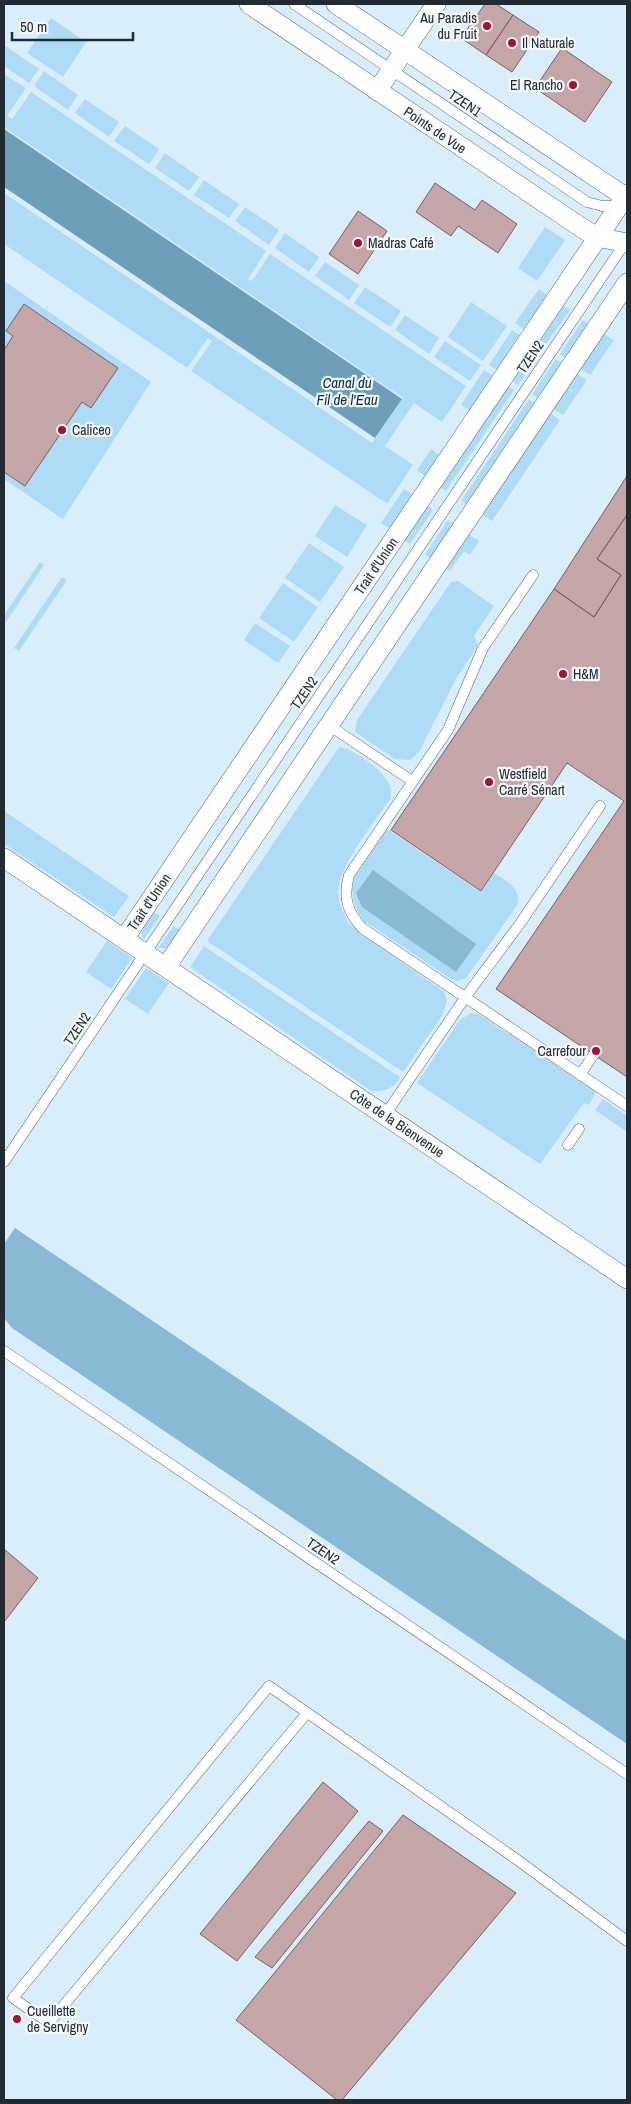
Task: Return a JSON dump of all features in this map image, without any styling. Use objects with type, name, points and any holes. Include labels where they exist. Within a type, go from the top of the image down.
[{"type":"street","name":"Points de Vue","points":[[249,4],[376,91],[597,237],[626,241]]},
{"type":"street","points":[[336,4],[623,195]]},
{"type":"street","points":[[376,91],[436,4]]},
{"type":"street","name":"Trait d'Union","points":[[124,939],[597,237],[623,195]]},
{"type":"street","points":[[166,967],[627,283]]},
{"type":"street","name":"Côte de la Bienvenue","points":[[4,858],[627,1279]]},
{"type":"lane","name":"TZEN1","points":[[294,4],[587,202],[602,206],[623,195]]},
{"type":"lane","name":"TZEN2","points":[[4,1162],[144,952],[626,241]]},
{"type":"lane","points":[[533,575],[483,648],[448,730],[349,875],[345,890],[352,917],[362,928],[627,1106]]},
{"type":"lane","points":[[330,726],[412,781]]},
{"type":"lane","points":[[385,1115],[600,806]]},
{"type":"lane","points":[[580,1074],[594,1054]]},
{"type":"lane","points":[[568,1145],[579,1130]]},
{"type":"lane","name":"TZEN2","points":[[4,1351],[627,1774]]},
{"type":"lane","points":[[307,1713],[49,2023],[13,1998],[269,1686],[519,1861],[627,1942]]},
{"type":"shaded area","points":[[51,18],[86,42],[63,77],[27,53]]},
{"type":"shaded area","points":[[4,45],[39,69],[29,83],[4,66]]},
{"type":"shaded area","points":[[44,71],[78,95],[68,110],[34,86]]},
{"type":"shaded area","points":[[4,74],[26,88],[7,116],[12,119],[31,92],[266,251],[248,279],[252,281],[270,254],[466,386],[442,422],[414,403],[385,446],[413,465],[387,504],[191,371],[212,341],[208,338],[187,368],[4,244],[4,193],[372,443],[403,398],[4,127]]},
{"type":"shaded area","points":[[85,99],[119,122],[109,137],[75,113]]},
{"type":"shaded area","points":[[125,126],[159,149],[149,164],[114,141]]},
{"type":"shaded area","points":[[165,153],[199,177],[189,191],[155,168]]},
{"type":"shaded area","points":[[204,180],[239,204],[229,218],[194,195]]},
{"type":"shaded area","points":[[245,207],[279,230],[269,245],[235,221]]},
{"type":"shaded area","points":[[545,227],[565,240],[537,281],[518,268]]},
{"type":"shaded area","points":[[285,233],[319,257],[309,272],[275,248]]},
{"type":"shaded area","points":[[325,262],[359,285],[349,300],[315,276]]},
{"type":"shaded area","name":"Caliceo","points":[[4,281],[151,382],[63,519],[4,479]]},
{"type":"shaded area","points":[[365,287],[401,311],[390,327],[354,303]]},
{"type":"shaded area","points":[[539,289],[552,298],[528,332],[515,323]]},
{"type":"shaded area","points":[[471,302],[507,326],[483,361],[448,337]]},
{"type":"shaded area","points":[[559,303],[570,310],[546,344],[535,337]]},
{"type":"shaded area","points":[[405,315],[439,338],[429,354],[395,330]]},
{"type":"shaded area","points":[[583,320],[593,327],[570,361],[560,354]]},
{"type":"shaded area","points":[[512,330],[524,338],[501,373],[489,365]]},
{"type":"shaded area","points":[[601,332],[614,340],[590,375],[577,366]]},
{"type":"shaded area","points":[[445,341],[481,365],[470,381],[434,357]]},
{"type":"shaded area","points":[[532,342],[542,350],[518,385],[508,378]]},
{"type":"shaded area","points":[[556,359],[566,366],[543,402],[532,394]]},
{"type":"shaded area","points":[[484,370],[497,378],[474,413],[461,405]]},
{"type":"shaded area","points":[[573,371],[587,380],[563,415],[550,406]]},
{"type":"shaded area","points":[[505,383],[514,390],[446,491],[437,484]]},
{"type":"shaded area","points":[[529,399],[539,406],[471,507],[461,501]]},
{"type":"shaded area","points":[[547,411],[560,420],[492,521],[479,512]]},
{"type":"shaded area","points":[[431,449],[442,457],[428,478],[417,470]]},
{"type":"shaded area","points":[[404,489],[416,497],[393,531],[381,523]]},
{"type":"shaded area","points":[[424,503],[433,510],[410,544],[401,538]]},
{"type":"shaded area","points":[[335,505],[367,525],[347,557],[315,536]]},
{"type":"shaded area","points":[[448,520],[458,526],[435,561],[425,554]]},
{"type":"shaded area","points":[[466,532],[479,541],[470,555],[464,551],[450,571],[443,566]]},
{"type":"shaded area","points":[[309,543],[344,567],[320,602],[285,578]]},
{"type":"shaded area","points":[[40,562],[44,565],[4,625],[4,615]]},
{"type":"shaded area","points":[[62,577],[67,580],[19,651],[14,648]]},
{"type":"shaded area","points":[[458,581],[494,606],[474,636],[478,645],[456,679],[419,752],[410,760],[395,759],[355,732],[357,720],[451,582]]},
{"type":"shaded area","points":[[283,583],[318,607],[294,642],[259,618]]},
{"type":"shaded area","points":[[255,623],[290,646],[278,663],[244,640]]},
{"type":"shaded area","points":[[339,747],[352,751],[374,766],[385,777],[391,794],[391,798],[351,856],[340,880],[338,891],[343,912],[349,924],[444,992],[447,1000],[442,1016],[403,1072],[207,941]]},
{"type":"shaded area","points":[[4,811],[129,896],[114,917],[4,844]]},
{"type":"shaded area","points":[[387,829],[481,892],[494,873],[509,883],[516,891],[518,901],[516,907],[466,978],[457,981],[451,979],[364,921],[357,910],[353,900],[355,876]]},
{"type":"shaded area","points":[[373,870],[476,944],[456,972],[362,907],[356,893]]},
{"type":"shaded area","points":[[150,910],[160,916],[144,939],[141,933]]},
{"type":"shaded area","points":[[174,926],[183,932],[167,948],[158,948]]},
{"type":"shaded area","points":[[107,941],[132,958],[111,989],[86,972]]},
{"type":"shaded area","points":[[204,946],[400,1077],[388,1089],[371,1091],[190,967]]},
{"type":"shaded area","points":[[146,968],[169,983],[148,1014],[125,999]]},
{"type":"shaded area","points":[[471,1013],[478,1014],[596,1092],[589,1105],[584,1103],[540,1164],[417,1083],[460,1020]]},
{"type":"shaded area","points":[[603,1099],[627,1116],[627,1132],[595,1110]]},
{"type":"shaded area","points":[[15,1228],[627,1641],[627,1744],[12,1328],[4,1318],[4,1244]]},
{"type":"water","name":"Canal du Fil de l'Eau","points":[[4,129],[402,399],[375,438],[4,187]]},
{"type":"building","name":"Au Paradis du Fruit","points":[[485,4],[496,4],[513,15],[486,55],[461,38]]},
{"type":"building","name":"Il Naturale","points":[[513,15],[539,32],[512,72],[486,55]]},
{"type":"building","name":"El Rancho","points":[[562,48],[612,82],[585,122],[535,88]]},
{"type":"building","points":[[435,183],[475,210],[482,200],[517,224],[498,253],[458,226],[451,236],[416,212]]},
{"type":"building","name":"Madras Café","points":[[358,211],[387,231],[358,274],[329,254]]},
{"type":"building","points":[[24,304],[118,368],[91,408],[82,402],[25,486],[4,472],[4,350],[13,336],[6,331]]},
{"type":"building","points":[[627,476],[627,515],[597,559],[621,575],[594,617],[554,589]]},
{"type":"building","name":"Westfield Carré Sénart","points":[[627,515],[627,1077],[496,989],[624,801],[567,763],[481,891],[391,830],[554,589],[594,617],[621,575],[597,559]]},
{"type":"building","points":[[4,1549],[38,1578],[4,1622]]},
{"type":"building","points":[[323,1782],[358,1811],[237,1961],[200,1934]]},
{"type":"building","points":[[403,1815],[516,1893],[342,2100],[337,2100],[236,2020]]},
{"type":"building","points":[[369,1821],[383,1831],[272,1968],[255,1957]]},
{"type":"place","name":"Au Paradis du Fruit","points":[[487,26]]},
{"type":"place","name":"Il Naturale","points":[[512,43]]},
{"type":"place","name":"El Rancho","points":[[573,85]]},
{"type":"place","name":"Madras Café","points":[[358,243]]},
{"type":"place","name":"Caliceo","points":[[62,430]]},
{"type":"place","name":"H&M","points":[[563,674]]},
{"type":"place","name":"Westfield Carré Sénart","points":[[489,782]]},
{"type":"place","name":"Carrefour","points":[[596,1051]]},
{"type":"place","name":"Cueillette de Servigny","points":[[17,2019]]}]
